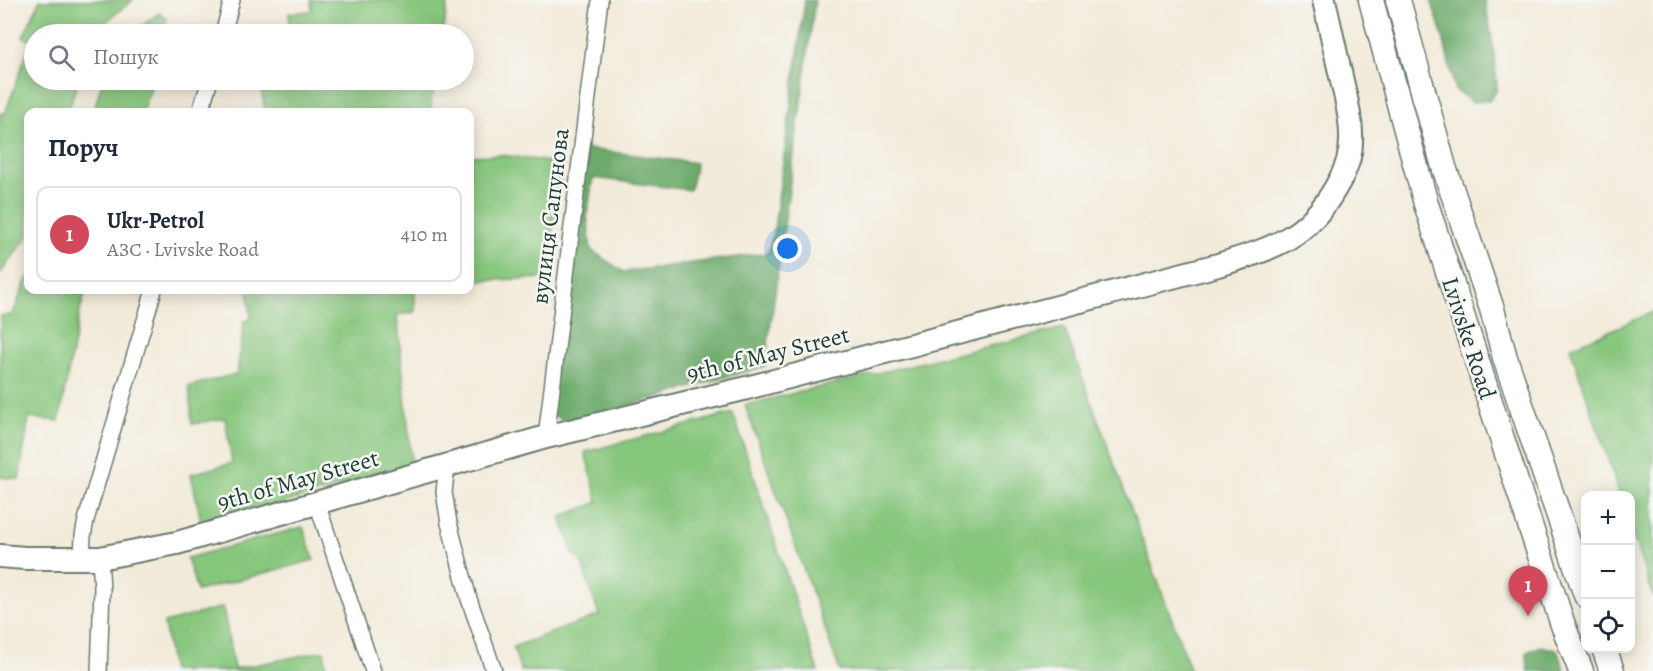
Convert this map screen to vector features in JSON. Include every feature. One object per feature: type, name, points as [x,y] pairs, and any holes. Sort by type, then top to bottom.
[{"type":"main road","name":"Lvivske Road","points":[[1371,0],[1426,204],[1563,625],[1581,671]]},
{"type":"main road","name":"Lvivske Road","points":[[1398,0],[1444,167],[1581,580]]},
{"type":"main road","points":[[1606,653],[1612,671]]},
{"type":"street","points":[[226,24],[232,0]]},
{"type":"street","name":"вулиця Сапунова","points":[[546,437],[600,0]]},
{"type":"street","name":"9th of May Street","points":[[0,556],[91,558],[130,554],[177,543],[546,437],[743,389],[1218,265],[1266,250],[1292,237],[1307,226],[1327,204],[1345,171],[1351,151],[1348,109],[1324,0]]},
{"type":"street","points":[[201,108],[207,90]]},
{"type":"street","points":[[99,671],[102,589],[83,536],[153,294]]},
{"type":"street","points":[[452,464],[446,474],[444,492],[449,523],[469,599],[494,671]]},
{"type":"street","points":[[317,503],[373,671]]},
{"type":"green space","points":[[40,0],[133,0],[105,24],[29,24]]},
{"type":"green space","points":[[311,0],[448,0],[444,24],[290,24],[289,13],[312,11]]},
{"type":"green space","points":[[805,0],[815,0],[765,366],[569,423],[549,413],[581,148],[696,163],[690,190],[593,178],[587,216],[591,250],[624,272],[768,253],[774,229]]},
{"type":"green space","points":[[1431,0],[1485,0],[1495,57],[1497,90],[1489,101],[1472,102],[1455,90],[1443,37]]},
{"type":"green space","points":[[159,13],[167,19],[165,24],[144,24]]},
{"type":"green space","points":[[24,61],[24,90],[75,90],[69,108],[24,108],[24,241],[0,274],[0,113],[5,114]]},
{"type":"green space","points":[[100,90],[150,90],[144,108],[94,108]]},
{"type":"green space","points":[[262,90],[433,90],[431,108],[264,108]]},
{"type":"green space","points":[[502,155],[563,164],[545,278],[474,281],[474,156]]},
{"type":"green space","points":[[24,286],[24,294],[85,294],[59,421],[29,418],[19,479],[0,477],[0,316],[12,315]]},
{"type":"green space","points":[[248,294],[415,294],[415,312],[397,315],[412,466],[202,526],[191,474],[232,463],[225,418],[192,424],[189,386],[237,374],[244,321],[251,319]]},
{"type":"green space","points":[[1653,312],[1653,597],[1635,541],[1635,491],[1619,491],[1570,348]]},
{"type":"green space","points":[[1064,328],[1191,671],[840,671],[745,405]]},
{"type":"green space","points":[[733,413],[818,671],[521,671],[513,647],[599,615],[580,558],[573,554],[561,517],[598,502],[585,452]]},
{"type":"green space","points":[[303,527],[314,560],[197,591],[187,558]]},
{"type":"green space","points":[[223,607],[234,669],[324,651],[327,671],[172,671],[164,623]]},
{"type":"green space","points":[[1541,646],[1557,650],[1565,671],[1528,671],[1527,652]]},
{"type":"place","name":"Ukr-Petrol","points":[[1528,616]]}]
